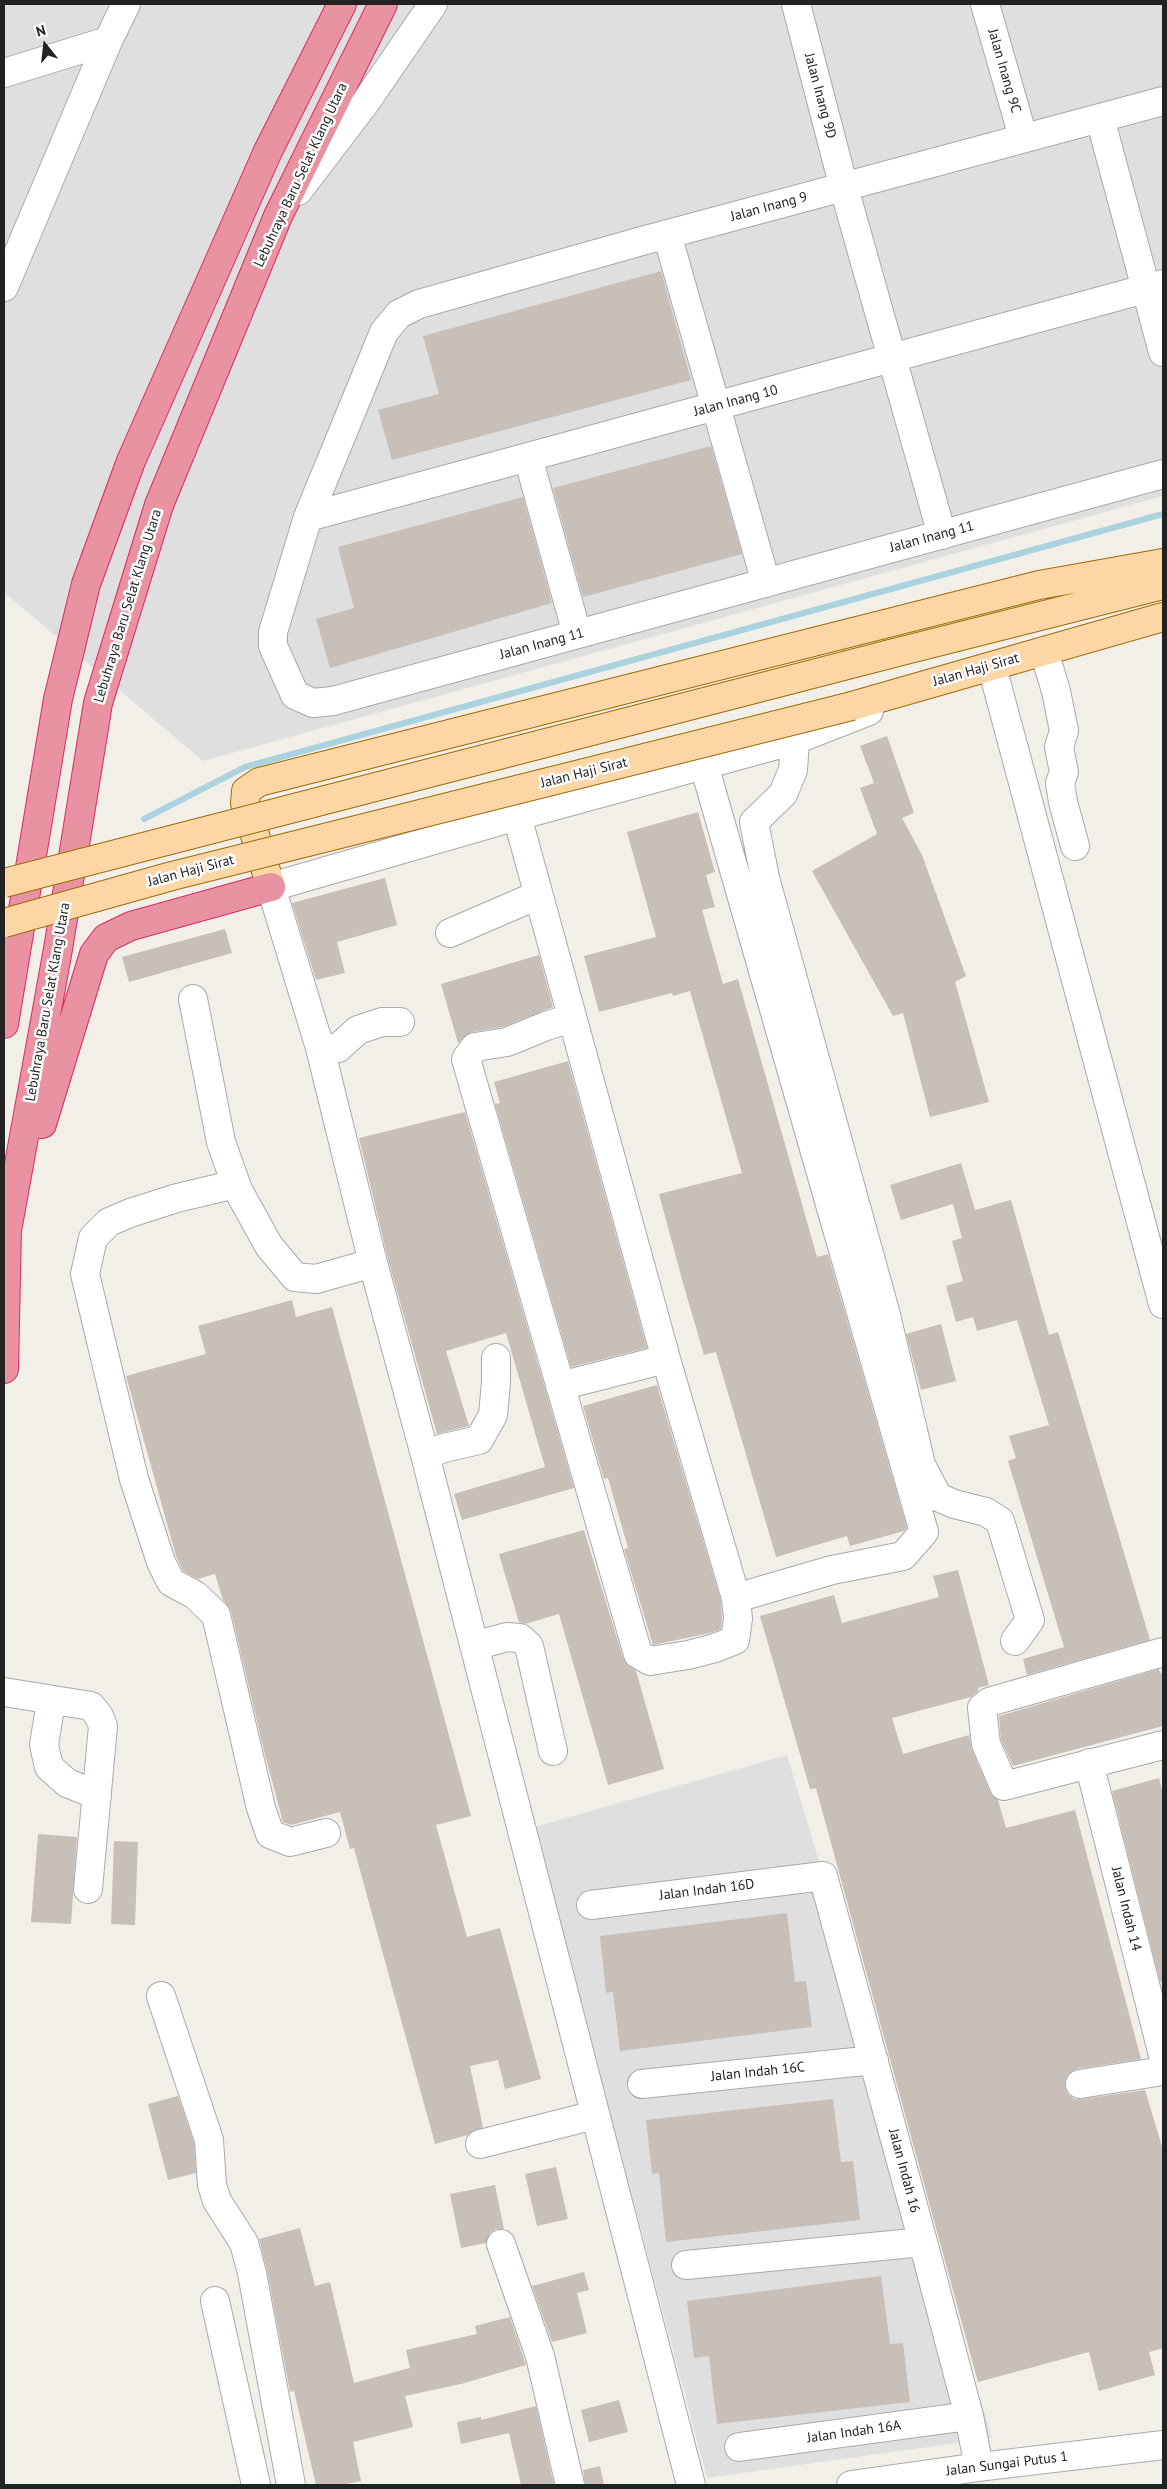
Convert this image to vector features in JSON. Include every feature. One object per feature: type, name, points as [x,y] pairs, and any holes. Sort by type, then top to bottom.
[{"type":"highway","points":[[4,1024],[58,699],[86,584],[130,461],[268,151],[342,4]]},
{"type":"highway","name":"Lebuhraya Baru Selat Klang Utara","points":[[4,1369],[6,1235],[58,949],[98,703],[159,505],[278,216],[383,4]]},
{"type":"highway","points":[[13,1194],[43,1120],[74,1013],[94,954],[106,938],[131,926],[271,887]]},
{"type":"main road","points":[[271,887],[245,803],[246,791],[259,782],[1039,585],[1163,563]]},
{"type":"main road","points":[[4,883],[1163,584]]},
{"type":"main road","name":"Jalan Haji Sirat","points":[[4,923],[172,876],[852,706],[1163,617]]},
{"type":"street","points":[[4,287],[108,41],[126,4]]},
{"type":"street","points":[[278,216],[365,103],[433,4]]},
{"type":"street","name":"Jalan Inang 9D","points":[[796,4],[844,188],[942,535]]},
{"type":"street","name":"Jalan Inang 9C","points":[[985,4],[1023,138]]},
{"type":"street","points":[[4,73],[108,41]]},
{"type":"street","name":"Jalan Inang 9","points":[[384,332],[399,314],[419,304],[667,234],[1163,101]]},
{"type":"street","points":[[1100,118],[1155,286],[1163,352]]},
{"type":"street","points":[[667,234],[766,583]]},
{"type":"street","name":"Jalan Inang 10","points":[[308,517],[1155,286]]},
{"type":"street","name":"Jalan Inang 11","points":[[384,332],[308,517],[273,632],[273,646],[295,695],[313,703],[332,701],[1163,474]]},
{"type":"street","points":[[528,457],[577,634]]},
{"type":"street","points":[[1044,651],[1056,692],[1064,731],[1059,747],[1064,772],[1060,783],[1063,802],[1076,846]]},
{"type":"street","points":[[992,667],[1163,1304]]},
{"type":"street","points":[[691,2485],[425,1455],[373,1263],[320,1048],[271,887],[516,816],[794,740],[964,674]]},
{"type":"street","points":[[794,740],[793,770],[783,794],[754,822],[765,878],[886,1315],[921,1465],[938,1497],[954,1504],[986,1512],[1000,1521],[1030,1620],[1016,1641]]},
{"type":"street","points":[[704,765],[924,1532],[903,1556],[832,1570],[736,1598]]},
{"type":"street","points":[[516,816],[572,1018],[666,1359],[736,1598],[738,1619],[735,1640],[706,1650],[650,1661],[638,1654],[466,1059],[476,1047],[507,1042],[546,1026],[572,1018]]},
{"type":"street","points":[[450,934],[538,895]]},
{"type":"street","points":[[193,998],[221,1142],[236,1184],[269,1246],[295,1277],[316,1278],[373,1263]]},
{"type":"street","points":[[320,1048],[338,1048],[358,1030],[382,1022],[400,1022]]},
{"type":"street","points":[[236,1184],[177,1198],[109,1222],[93,1238],[85,1274],[134,1479],[160,1562],[171,1582],[195,1595],[216,1615],[261,1808],[270,1834],[290,1842],[326,1833]]},
{"type":"street","points":[[425,1455],[444,1448],[479,1440],[493,1415],[496,1358]]},
{"type":"street","points":[[560,1386],[666,1359]]},
{"type":"street","points":[[474,1646],[507,1637],[520,1638],[529,1646],[553,1751]]},
{"type":"street","points":[[1163,1652],[989,1702],[982,1708],[986,1744],[1004,1786],[1163,1745]]},
{"type":"street","points":[[4,1692],[91,1706],[99,1716],[103,1726],[88,1889]]},
{"type":"street","points":[[51,1701],[44,1745],[49,1767],[67,1784],[97,1795]]},
{"type":"street","name":"Jalan Indah 14","points":[[1089,1763],[1162,2042]]},
{"type":"street","name":"Jalan Indah 16D","points":[[591,1905],[824,1876]]},
{"type":"street","name":"Jalan Indah 16","points":[[824,1876],[968,2416],[993,2472]]},
{"type":"street","points":[[162,1996],[209,2140],[212,2185],[217,2201],[244,2243],[252,2273],[291,2485]]},
{"type":"street","name":"Jalan Indah 16C","points":[[642,2084],[874,2060]]},
{"type":"street","points":[[1080,2084],[1163,2071]]},
{"type":"street","points":[[480,2144],[595,2115]]},
{"type":"street","points":[[686,2266],[923,2242]]},
{"type":"street","points":[[501,2244],[540,2356],[570,2485]]},
{"type":"street","points":[[216,2301],[256,2485]]},
{"type":"street","name":"Jalan Indah 16A","points":[[739,2448],[968,2416]]},
{"type":"street","name":"Jalan Sungai Putus 1","points":[[851,2485],[993,2472],[1163,2445]]},
{"type":"shaded area","points":[[4,4],[1163,4],[1163,496],[203,761],[5,593]]},
{"type":"shaded area","points":[[787,1755],[992,2438],[707,2478],[534,1827]]},
{"type":"building","points":[[661,271],[691,380],[392,460],[378,410],[439,394],[423,336]]},
{"type":"building","points":[[711,446],[742,554],[583,597],[553,488]]},
{"type":"building","points":[[523,497],[552,603],[330,668],[316,619],[354,608],[338,547]]},
{"type":"building","points":[[887,736],[914,813],[902,818],[922,855],[966,976],[955,982],[989,1102],[930,1117],[903,1013],[893,1016],[812,871],[877,834],[860,788],[874,783],[860,746]]},
{"type":"building","points":[[698,812],[715,872],[706,875],[715,907],[702,910],[723,984],[738,979],[817,1257],[828,1254],[907,1528],[904,1531],[850,1546],[847,1536],[776,1557],[716,1352],[704,1355],[683,1283],[659,1194],[742,1173],[690,991],[673,996],[672,993],[599,1012],[584,956],[656,937],[627,832]]},
{"type":"building","points":[[385,878],[397,925],[337,942],[345,973],[316,980],[292,903]]},
{"type":"building","points":[[225,929],[232,953],[129,982],[122,957]]},
{"type":"building","points":[[539,955],[553,1007],[503,1027],[472,1032],[458,1043],[441,984]]},
{"type":"building","points":[[568,1061],[647,1348],[571,1367],[495,1104],[500,1103],[494,1082]]},
{"type":"building","points":[[465,1112],[574,1488],[462,1520],[454,1494],[545,1467],[506,1333],[446,1351],[469,1426],[437,1434],[388,1259],[359,1138]]},
{"type":"building","points":[[961,1163],[975,1210],[1011,1200],[1049,1335],[1058,1332],[1150,1640],[1027,1675],[1023,1659],[1064,1647],[1008,1461],[1016,1458],[1009,1436],[1049,1425],[1017,1320],[977,1331],[973,1317],[956,1322],[946,1286],[963,1281],[952,1241],[962,1238],[953,1204],[901,1220],[890,1185]]},
{"type":"building","points":[[292,1300],[296,1317],[332,1307],[471,1816],[436,1825],[467,1937],[500,1928],[541,2079],[505,2089],[498,2060],[470,2066],[483,2127],[468,2135],[435,2144],[354,1848],[350,1849],[340,1812],[291,1825],[283,1822],[231,1611],[223,1600],[215,1574],[198,1579],[183,1571],[176,1556],[126,1376],[206,1354],[198,1326]]},
{"type":"building","points":[[941,1324],[956,1381],[921,1390],[906,1334]]},
{"type":"building","points":[[657,1385],[721,1601],[722,1619],[721,1629],[653,1645],[624,1549],[628,1548],[608,1478],[604,1479],[583,1406]]},
{"type":"building","points":[[584,1530],[623,1658],[636,1671],[664,1769],[608,1785],[559,1614],[525,1624],[519,1622],[499,1554]]},
{"type":"building","points":[[958,1570],[989,1685],[978,1688],[978,1691],[971,1697],[892,1718],[903,1754],[969,1735],[972,1750],[990,1792],[998,1800],[1006,1828],[1075,1810],[1141,2059],[1077,2069],[1066,2078],[1065,2087],[1068,2094],[1075,2099],[1145,2090],[1163,2150],[1163,2348],[1149,2352],[1155,2375],[1099,2391],[1089,2352],[978,2382],[816,1788],[810,1789],[760,1616],[834,1595],[842,1623],[939,1597],[933,1576]]},
{"type":"building","points":[[1159,1669],[1160,1673],[1163,1672],[1163,1726],[1013,1766],[1001,1740],[999,1716]]},
{"type":"building","points":[[1159,1778],[1163,1794],[1163,1981],[1160,1982],[1112,1791]]},
{"type":"building","points":[[38,1834],[77,1837],[71,1924],[31,1922]]},
{"type":"building","points":[[114,1841],[138,1842],[135,1925],[111,1924]]},
{"type":"building","points":[[787,1913],[795,1982],[806,1981],[812,2027],[620,2051],[613,1992],[606,1993],[600,1936]]},
{"type":"building","points":[[178,2096],[194,2143],[196,2173],[168,2180],[148,2104]]},
{"type":"building","points":[[833,2099],[841,2162],[853,2161],[860,2220],[666,2242],[659,2173],[652,2174],[646,2120]]},
{"type":"building","points":[[556,2167],[568,2219],[537,2226],[525,2174]]},
{"type":"building","points":[[495,2185],[504,2229],[496,2229],[490,2233],[486,2243],[461,2248],[450,2194]]},
{"type":"building","points":[[300,2228],[315,2286],[330,2282],[354,2383],[410,2368],[406,2350],[477,2334],[475,2326],[510,2317],[526,2365],[461,2384],[405,2396],[413,2427],[353,2442],[361,2481],[342,2485],[316,2485],[294,2391],[290,2392],[267,2270],[259,2239]]},
{"type":"building","points":[[584,2272],[589,2290],[577,2293],[587,2333],[552,2342],[532,2286]]},
{"type":"building","points":[[881,2276],[890,2344],[903,2343],[910,2402],[717,2424],[709,2356],[694,2358],[687,2301]]},
{"type":"building","points":[[619,2400],[628,2432],[589,2442],[581,2410]]},
{"type":"building","points":[[536,2406],[554,2485],[521,2485],[509,2433],[461,2444],[457,2422],[481,2417],[481,2420]]},
{"type":"building","points":[[600,2466],[604,2485],[585,2485],[583,2470]]},
{"type":"waterway","points":[[144,819],[245,767],[1163,514]]}]
